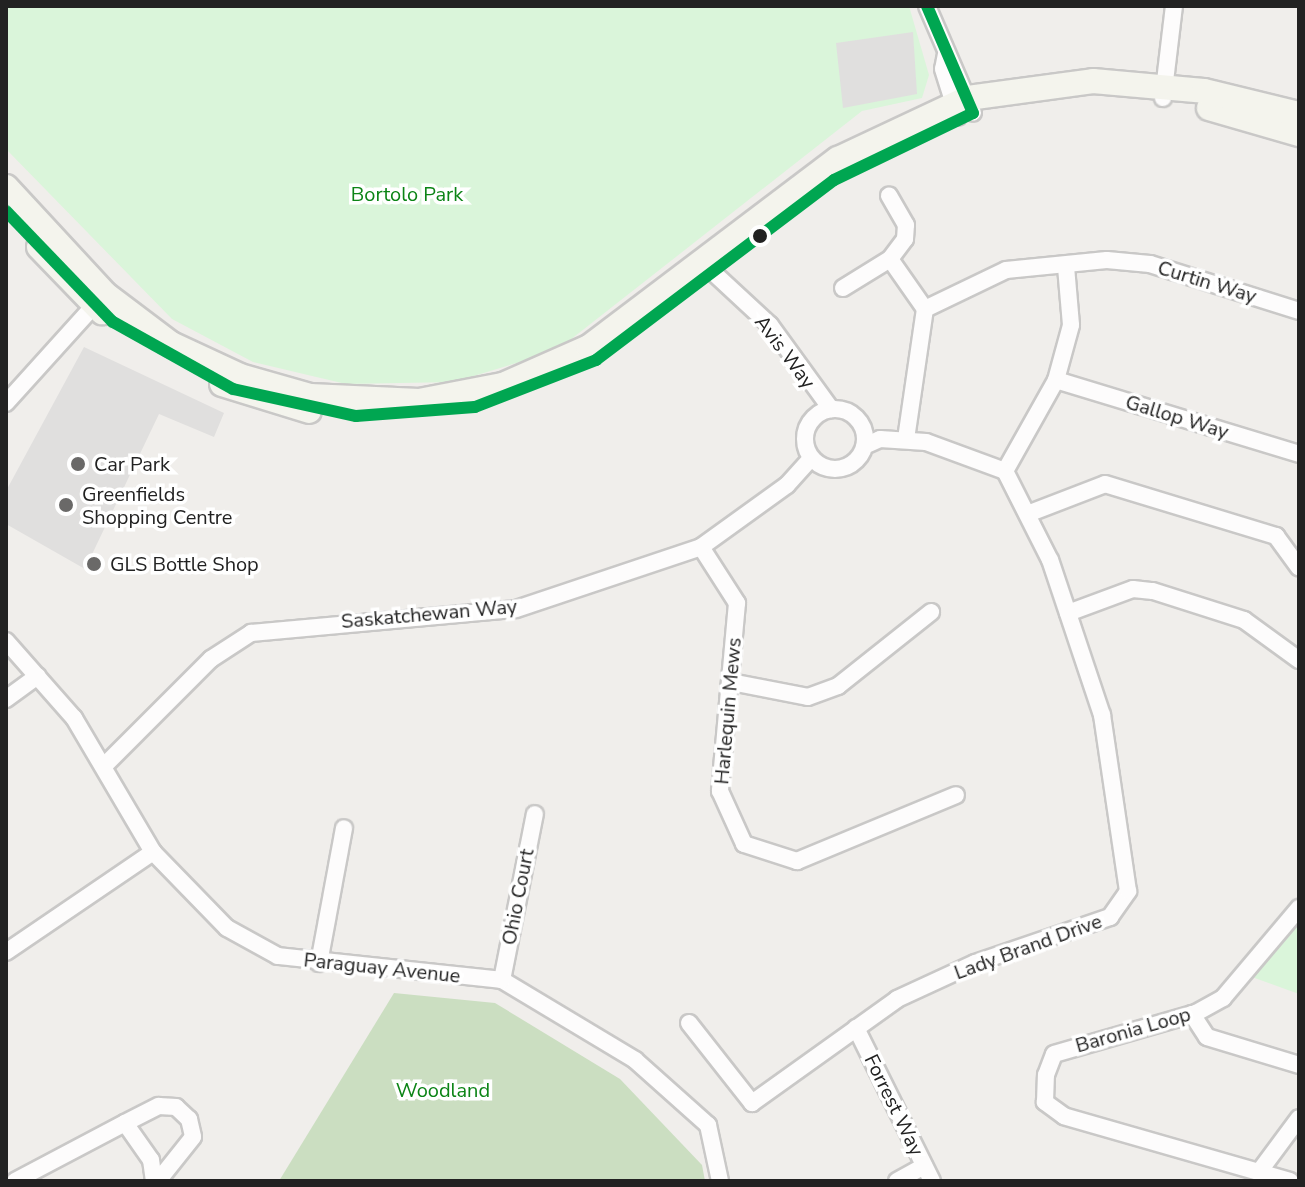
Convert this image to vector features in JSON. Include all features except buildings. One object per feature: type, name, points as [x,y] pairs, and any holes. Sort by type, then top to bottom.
[{"type":"main road","points":[[1164,92],[1299,134]]},
{"type":"main road","points":[[6,211],[100,300],[171,344],[240,376],[310,396],[419,401],[503,385],[559,363],[708,268],[838,159],[963,108],[1164,92],[1299,114]]},
{"type":"main road","points":[[6,187],[100,300]]},
{"type":"street","points":[[927,6],[963,108]]},
{"type":"street","points":[[1164,92],[1174,6]]},
{"type":"street","points":[[843,288],[890,259],[906,225],[889,195]]},
{"type":"street","points":[[890,259],[925,309],[906,439]]},
{"type":"street","name":"Curtin Way","points":[[925,309],[1006,270],[1150,264],[1299,311]]},
{"type":"street","points":[[864,446],[857,418],[831,409],[809,423],[811,458],[827,468],[846,467],[864,446],[906,439],[962,449],[1005,471],[1056,380],[1071,325],[1066,267]]},
{"type":"street","name":"Avis Way","points":[[708,268],[770,325],[831,409]]},
{"type":"street","points":[[6,403],[100,300]]},
{"type":"street","name":"Gallop Way","points":[[1056,380],[1299,454]]},
{"type":"street","name":"Saskatchewan Way","points":[[105,765],[211,659],[251,633],[516,609],[701,547],[787,485],[811,458]]},
{"type":"street","name":"Lady Brand Drive","points":[[689,1023],[752,1103],[897,999],[975,963],[1121,909],[1126,847],[1114,769],[1068,613],[1030,513],[1005,471]]},
{"type":"street","points":[[1030,513],[1105,484],[1276,536],[1299,568]]},
{"type":"street","name":"Harlequin Mews","points":[[701,547],[737,603],[720,791],[744,844],[797,861],[956,795]]},
{"type":"street","points":[[1068,613],[1133,589],[1153,591],[1244,620],[1299,660]]},
{"type":"street","points":[[731,682],[808,697],[838,686],[931,612]]},
{"type":"street","name":"Paraguay Avenue","points":[[6,641],[38,676],[105,765],[153,852],[227,928],[278,956],[319,963],[502,980],[635,1060],[708,1125],[720,1181]]},
{"type":"street","points":[[6,699],[38,676]]},
{"type":"street","name":"Ohio Court","points":[[502,980],[535,814]]},
{"type":"street","points":[[319,963],[344,828]]},
{"type":"street","points":[[6,952],[153,852]]},
{"type":"street","name":"Baronia Loop","points":[[1290,1181],[1064,1116],[1045,1102],[1054,1054],[1192,1014],[1223,998],[1299,908]]},
{"type":"street","points":[[1192,1014],[1207,1037],[1299,1065]]},
{"type":"street","name":"Forrest Way","points":[[856,1028],[928,1173]]},
{"type":"street","points":[[15,1181],[159,1106],[176,1107],[189,1119],[193,1137],[156,1181]]},
{"type":"street","points":[[1259,1172],[1299,1118]]},
{"type":"street","points":[[125,1123],[151,1160],[156,1181]]},
{"type":"street","points":[[897,1181],[928,1173]]},
{"type":"green space","name":"Bortolo Park","points":[[6,6],[909,6],[929,75],[922,98],[862,111],[556,351],[454,382],[346,384],[253,362],[172,319],[6,149]]},
{"type":"green space","points":[[1299,913],[1299,994],[1252,977]]},
{"type":"green space","name":"Woodland","points":[[394,993],[495,1003],[620,1079],[702,1165],[705,1181],[279,1181]]},
{"type":"shaded area","points":[[913,32],[917,94],[843,108],[836,43]]},
{"type":"shaded area","name":"Car Park","points":[[84,347],[224,413],[214,437],[159,414],[85,569],[6,524],[6,491]]},
{"type":"transit line","points":[[6,211],[113,322],[233,389],[356,416],[475,407],[596,360],[834,180],[973,113],[927,6]]},
{"type":"place","name":"Car Park","points":[[78,464]]},
{"type":"place","name":"Greenfields Shopping Centre","points":[[66,505]]},
{"type":"place","name":"GLS Bottle Shop","points":[[94,564]]}]
